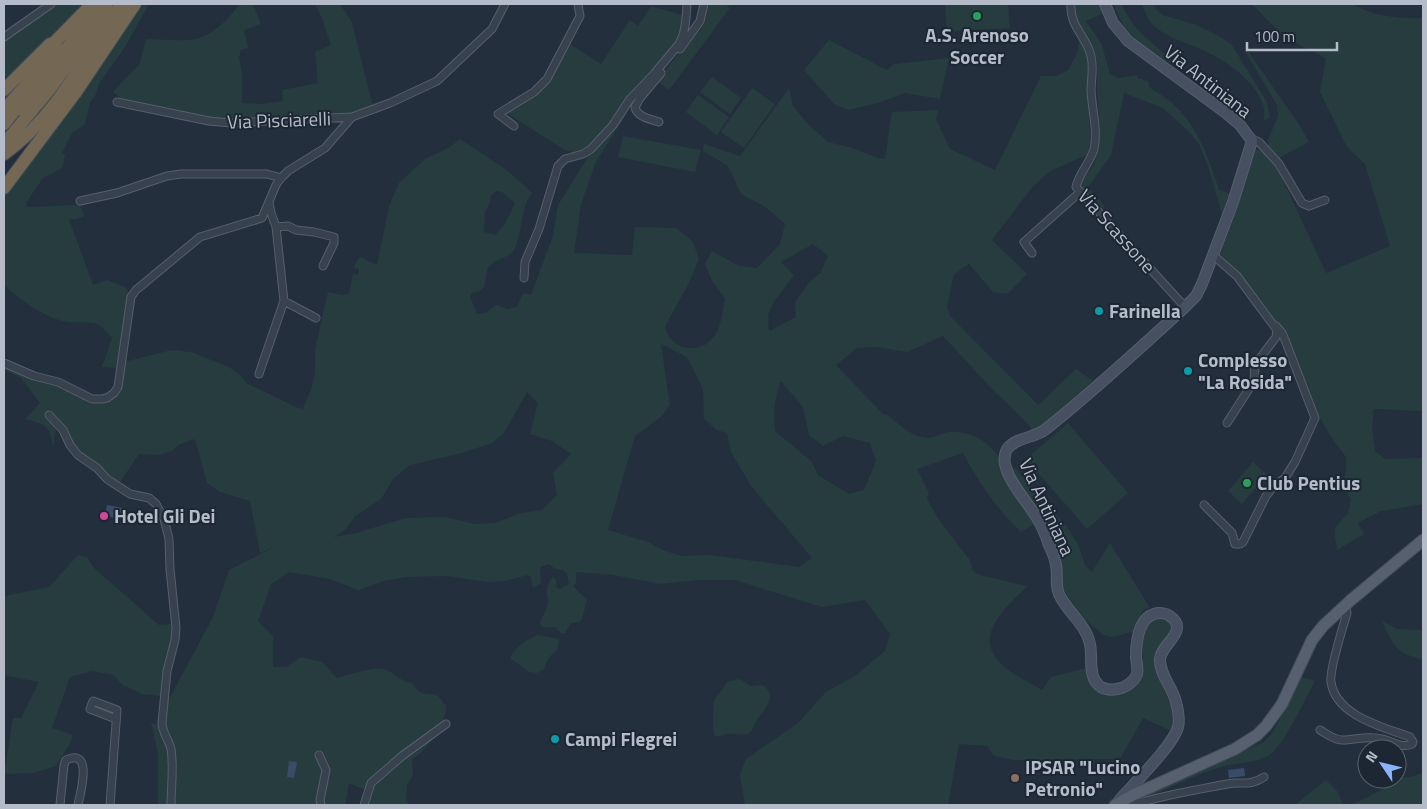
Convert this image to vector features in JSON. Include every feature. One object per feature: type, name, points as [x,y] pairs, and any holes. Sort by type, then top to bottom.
[{"type":"highway","points":[[4,90],[40,53],[95,4]]},
{"type":"highway","points":[[4,103],[95,4]]},
{"type":"highway","points":[[4,110],[95,4]]},
{"type":"highway","points":[[4,117],[61,49],[106,4]]},
{"type":"highway","points":[[4,124],[106,4]]},
{"type":"highway","points":[[4,132],[106,4]]},
{"type":"highway","points":[[4,137],[49,83],[106,4]]},
{"type":"highway","points":[[4,150],[50,89],[106,4]]},
{"type":"highway","points":[[4,150],[22,141],[57,101],[119,4]]},
{"type":"highway","points":[[4,188],[76,92],[135,4]]},
{"type":"highway","points":[[4,97],[60,36]]},
{"type":"main road","points":[[1115,805],[1133,794],[1235,749],[1257,736],[1282,704],[1312,640],[1323,626],[1345,605],[1423,540]]},
{"type":"street","points":[[4,37],[51,4]]},
{"type":"street","name":"Via Pisciarelli","points":[[117,102],[209,121],[231,123],[352,117],[396,101],[437,81],[492,29],[505,4]]},
{"type":"street","points":[[514,126],[498,114],[534,92],[547,78],[580,16],[578,4]]},
{"type":"street","points":[[524,278],[525,262],[539,229],[558,166],[565,159],[583,154],[591,149],[613,125],[630,99],[679,44],[682,39],[686,19],[686,4]]},
{"type":"street","points":[[658,122],[637,113],[635,107],[694,32],[702,16],[704,4]]},
{"type":"street","name":"Via Scassone","points":[[1071,4],[1073,23],[1091,55],[1091,93],[1095,133],[1092,154],[1076,184],[1077,190],[1185,307]]},
{"type":"street","name":"Via Antiniana","points":[[1105,4],[1113,23],[1128,41],[1226,113],[1240,125],[1250,138],[1251,143],[1233,202],[1196,296],[1115,371],[1043,432],[1018,440],[1008,448],[1005,457],[1005,464],[1010,476],[1038,519],[1050,546],[1057,566],[1059,593],[1087,634],[1090,644],[1092,672],[1099,686],[1108,690],[1118,689],[1129,684],[1134,679],[1137,672],[1136,648],[1140,630],[1142,624],[1149,616],[1157,613],[1166,614],[1176,623],[1176,634],[1163,649],[1160,660],[1161,668],[1174,695],[1179,724],[1177,731],[1163,751],[1115,805]]},
{"type":"street","name":"Via Pisciarelli","points":[[4,363],[34,376],[66,385],[92,399],[107,398],[118,387],[131,297],[134,292],[196,239],[262,218],[281,178],[288,171],[325,148],[352,117]]},
{"type":"street","points":[[1250,138],[1259,142],[1279,164],[1302,203],[1308,206],[1325,200]]},
{"type":"street","points":[[80,201],[117,194],[167,176],[181,174],[267,174],[281,178]]},
{"type":"street","points":[[1032,253],[1024,242],[1079,193]]},
{"type":"street","points":[[259,374],[284,301],[276,227],[269,202]]},
{"type":"street","points":[[276,227],[288,226],[296,230],[334,237],[334,243],[323,266]]},
{"type":"street","points":[[1204,505],[1232,534],[1236,544],[1243,542],[1266,496],[1285,478],[1295,462],[1315,418],[1282,333],[1237,276],[1213,255]]},
{"type":"street","points":[[284,301],[316,318]]},
{"type":"street","points":[[1227,423],[1254,380],[1255,365],[1276,337],[1276,326]]},
{"type":"street","points":[[49,414],[63,430],[70,445],[78,455],[97,468],[107,479],[130,494],[149,498],[156,504],[164,520],[169,539],[173,610],[176,628],[167,671],[162,723],[172,758],[171,805]]},
{"type":"street","points":[[1320,730],[1342,740],[1366,737],[1380,738],[1404,746],[1408,746],[1413,742],[1410,737],[1369,722],[1344,706],[1338,699],[1331,681],[1347,613],[1345,605]]},
{"type":"street","points":[[110,805],[116,719]]},
{"type":"street","points":[[364,805],[371,783],[402,756],[446,724]]},
{"type":"street","points":[[319,755],[326,770],[320,800],[321,805]]},
{"type":"street","points":[[60,805],[64,765],[66,760],[70,758],[83,763],[84,769],[78,805]]},
{"type":"street","points":[[1132,805],[1185,792],[1231,784],[1255,783],[1264,777]]},
{"type":"green space","points":[[56,4],[89,4],[9,78],[4,75],[4,41]]},
{"type":"green space","points":[[143,4],[149,4],[125,47],[100,82],[95,96],[90,102],[85,124],[72,133],[62,153],[65,155],[62,168],[43,178],[26,203],[27,207],[80,205],[84,216],[77,219],[69,219],[93,285],[107,280],[125,287],[129,293],[118,368],[102,367],[112,338],[102,327],[94,323],[59,320],[44,314],[30,306],[4,285],[4,197],[106,60]]},
{"type":"green space","points":[[239,4],[253,4],[261,24],[244,30],[248,48],[241,50],[239,57],[242,73],[242,103],[261,104],[283,101],[282,90],[318,83],[315,52],[331,45],[315,4],[340,4],[352,22],[373,107],[357,113],[266,121],[230,121],[199,117],[135,103],[123,99],[113,92],[140,63],[146,39],[197,39],[218,27]]},
{"type":"green space","points":[[706,4],[725,4],[730,8],[669,90],[657,81],[697,30]]},
{"type":"green space","name":"A.S. Arenoso Soccer","points":[[945,4],[1008,4],[1010,28],[947,31]]},
{"type":"green space","points":[[1075,4],[1100,4],[1102,14],[1086,21],[1102,45],[1110,74],[1118,78],[1137,75],[1138,79],[1142,78],[1142,80],[1148,81],[1150,88],[1176,107],[1186,118],[1202,145],[1219,190],[1231,194],[1223,217],[1207,163],[1199,144],[1163,108],[1124,93],[1111,155],[1088,187],[1105,207],[1102,209],[1080,188],[1095,161],[1099,143],[1099,124],[1097,60],[1095,52],[1076,19]]},
{"type":"green space","points":[[1113,4],[1122,4],[1127,15],[1139,31],[1169,58],[1176,67],[1137,41],[1125,28]]},
{"type":"green space","points":[[1142,4],[1155,4],[1156,9],[1162,15],[1197,25],[1232,45],[1267,102],[1270,118],[1264,121],[1262,102],[1258,93],[1245,78],[1212,54],[1158,29],[1149,20]]},
{"type":"green space","points":[[1252,4],[1352,4],[1386,16],[1423,18],[1423,411],[1374,409],[1372,426],[1375,451],[1385,459],[1423,458],[1423,504],[1381,511],[1358,523],[1364,534],[1337,550],[1334,529],[1348,513],[1351,499],[1343,487],[1346,457],[1318,415],[1286,333],[1220,255],[1254,151],[1259,149],[1276,165],[1326,273],[1390,246],[1365,164],[1347,147],[1320,92],[1326,58],[1284,37]]},
{"type":"green space","points":[[651,6],[685,16],[677,43],[650,75],[627,97],[608,126],[584,150],[574,152],[565,150],[505,112],[538,92],[568,43],[601,64],[630,20],[638,26]]},
{"type":"green space","points":[[1079,36],[1085,45],[1088,61],[1090,143],[1087,155],[1052,170],[1033,186],[992,240],[1027,274],[1007,294],[993,292],[969,264],[954,274],[947,307],[950,316],[1038,405],[1076,369],[1093,381],[1042,426],[1033,431],[943,336],[907,352],[876,347],[857,348],[836,365],[884,415],[886,414],[917,436],[930,438],[949,432],[966,433],[988,445],[999,457],[1036,523],[1021,532],[989,495],[963,453],[917,469],[929,493],[927,498],[937,517],[969,559],[973,571],[980,575],[1027,586],[1008,605],[991,631],[990,643],[993,653],[1000,662],[1009,670],[1042,690],[1051,677],[1087,668],[1100,690],[1140,677],[1143,666],[1143,632],[1158,617],[1167,619],[1172,627],[1170,637],[1160,647],[1175,714],[1171,731],[1143,718],[1120,759],[1014,760],[994,756],[987,746],[959,744],[948,805],[745,805],[740,774],[746,759],[798,723],[826,692],[855,676],[885,651],[890,634],[865,600],[822,607],[735,580],[698,580],[661,584],[613,575],[576,572],[576,583],[573,586],[587,600],[582,619],[579,622],[571,623],[565,633],[561,633],[555,627],[543,628],[540,625],[549,600],[547,588],[551,579],[553,577],[556,580],[557,588],[560,589],[569,584],[567,574],[563,570],[555,569],[549,564],[541,567],[541,583],[534,588],[531,577],[528,575],[505,581],[487,582],[447,576],[407,577],[384,581],[358,590],[330,579],[289,572],[271,584],[258,621],[273,636],[273,667],[286,667],[301,657],[322,662],[337,678],[380,668],[412,683],[418,691],[438,696],[446,706],[443,720],[435,736],[412,759],[413,775],[407,785],[406,799],[409,805],[366,805],[369,792],[349,783],[345,805],[173,805],[175,779],[164,728],[167,703],[213,617],[229,570],[276,546],[260,553],[250,501],[220,492],[207,483],[195,439],[178,445],[172,451],[159,455],[139,454],[118,485],[99,466],[81,455],[57,423],[53,448],[49,430],[38,423],[25,419],[40,403],[21,378],[4,370],[4,365],[59,384],[98,402],[106,402],[115,396],[124,362],[172,350],[191,352],[229,367],[239,374],[246,383],[303,409],[312,387],[315,372],[315,350],[328,292],[343,295],[349,293],[353,274],[358,275],[359,269],[354,268],[360,257],[377,265],[389,206],[399,183],[425,159],[450,147],[460,139],[508,171],[532,193],[528,198],[513,252],[491,265],[487,270],[484,287],[470,296],[477,314],[485,313],[496,305],[508,309],[517,307],[522,295],[525,293],[531,295],[553,236],[558,205],[588,157],[624,110],[627,113],[596,162],[581,204],[574,253],[632,255],[635,227],[676,228],[693,242],[699,259],[687,287],[665,326],[670,337],[678,345],[689,348],[702,346],[716,334],[722,317],[725,299],[712,281],[705,264],[712,251],[739,266],[757,268],[780,244],[785,224],[764,206],[741,194],[728,166],[703,151],[704,144],[740,156],[789,88],[793,106],[807,123],[828,142],[885,159],[892,112],[938,110],[936,119],[950,149],[995,170],[1041,76],[1057,76],[1068,70],[1078,52]],"holes":[[[496,191],[502,192],[515,203],[505,224],[495,235],[484,232],[485,212],[490,203],[491,196]],[[813,244],[828,256],[820,273],[808,284],[795,302],[796,317],[769,331],[768,315],[773,303],[794,275],[781,262]],[[661,344],[687,357],[703,389],[704,419],[717,430],[727,433],[731,452],[751,486],[812,558],[799,567],[710,555],[682,556],[665,551],[648,542],[608,530],[635,436],[662,416],[670,405]],[[781,381],[803,407],[809,435],[823,446],[843,436],[870,443],[876,461],[864,490],[849,494],[818,475],[811,461],[775,431],[774,418],[777,394]],[[527,392],[538,403],[530,434],[552,441],[571,454],[553,473],[557,495],[542,510],[521,513],[495,523],[475,524],[445,517],[406,518],[356,533],[334,537],[346,529],[355,516],[381,499],[394,478],[410,465],[462,453],[492,443],[504,433]]]},
{"type":"green space","points":[[829,40],[887,70],[894,64],[949,58],[940,99],[905,93],[878,103],[848,110],[834,104],[804,70]]},
{"type":"green space","points":[[1248,51],[1309,142],[1277,159],[1268,147],[1268,140],[1278,116],[1277,105],[1246,53]]},
{"type":"green space","points":[[712,77],[741,98],[730,114],[700,92]]},
{"type":"green space","points":[[752,88],[775,104],[744,148],[721,132]]},
{"type":"green space","points":[[698,95],[729,117],[717,135],[686,112]]},
{"type":"green space","points":[[623,136],[701,150],[695,172],[618,157]]},
{"type":"green space","points":[[1068,423],[1128,493],[1087,529],[1026,459]]},
{"type":"green space","name":"Club Pentius","points":[[1253,462],[1267,475],[1242,504],[1228,491]]},
{"type":"green space","points":[[1010,464],[1067,527],[1078,544],[1085,565],[1092,572],[1110,543],[1150,608],[1143,610],[1133,632],[1111,637],[1104,635],[1084,619],[1073,605],[1062,586],[1060,563],[1031,502],[1013,473]]},
{"type":"green space","points":[[78,555],[87,557],[94,568],[159,625],[171,624],[173,637],[161,696],[142,694],[123,685],[113,675],[92,671],[70,677],[52,728],[73,735],[71,742],[56,766],[34,773],[4,774],[13,718],[21,718],[39,682],[4,675],[4,596],[49,587]]},
{"type":"green space","points":[[1382,621],[1397,629],[1423,630],[1423,660],[1406,654],[1396,647]]},
{"type":"green space","points":[[538,635],[559,639],[559,644],[557,650],[547,661],[544,669],[537,673],[529,672],[510,658],[522,644]]},
{"type":"green space","points":[[1301,677],[1315,681],[1290,729],[1278,747],[1267,757],[1211,770],[1147,798],[1139,799],[1185,774],[1264,742],[1273,732]]},
{"type":"green space","points":[[739,679],[752,686],[764,686],[770,695],[770,700],[749,733],[715,736],[713,717],[715,699],[727,682]]},
{"type":"green space","points":[[151,723],[159,725],[168,750],[169,805],[158,805],[158,753]]},
{"type":"green space","points":[[1423,773],[1423,805],[1351,805],[1384,789],[1407,789],[1407,777]]},
{"type":"green space","points":[[1326,780],[1338,792],[1343,805],[1295,805]]},
{"type":"water","points":[[107,505],[123,508],[121,519],[105,516]]},
{"type":"water","points":[[289,761],[297,762],[294,778],[287,777]]},
{"type":"water","points":[[1244,768],[1245,776],[1229,778],[1228,770]]},
{"type":"place","name":"A.S. Arenoso Soccer","points":[[977,16]]},
{"type":"place","name":"Farinella","points":[[1099,311]]},
{"type":"place","name":"Complesso \"La Rosida\"","points":[[1188,371]]},
{"type":"place","name":"Club Pentius","points":[[1247,483]]},
{"type":"place","name":"Hotel Gli Dei","points":[[104,516]]},
{"type":"place","name":"Campi Flegrei","points":[[555,739]]},
{"type":"place","name":"IPSAR \"Lucino Petronio\"","points":[[1015,778]]}]
